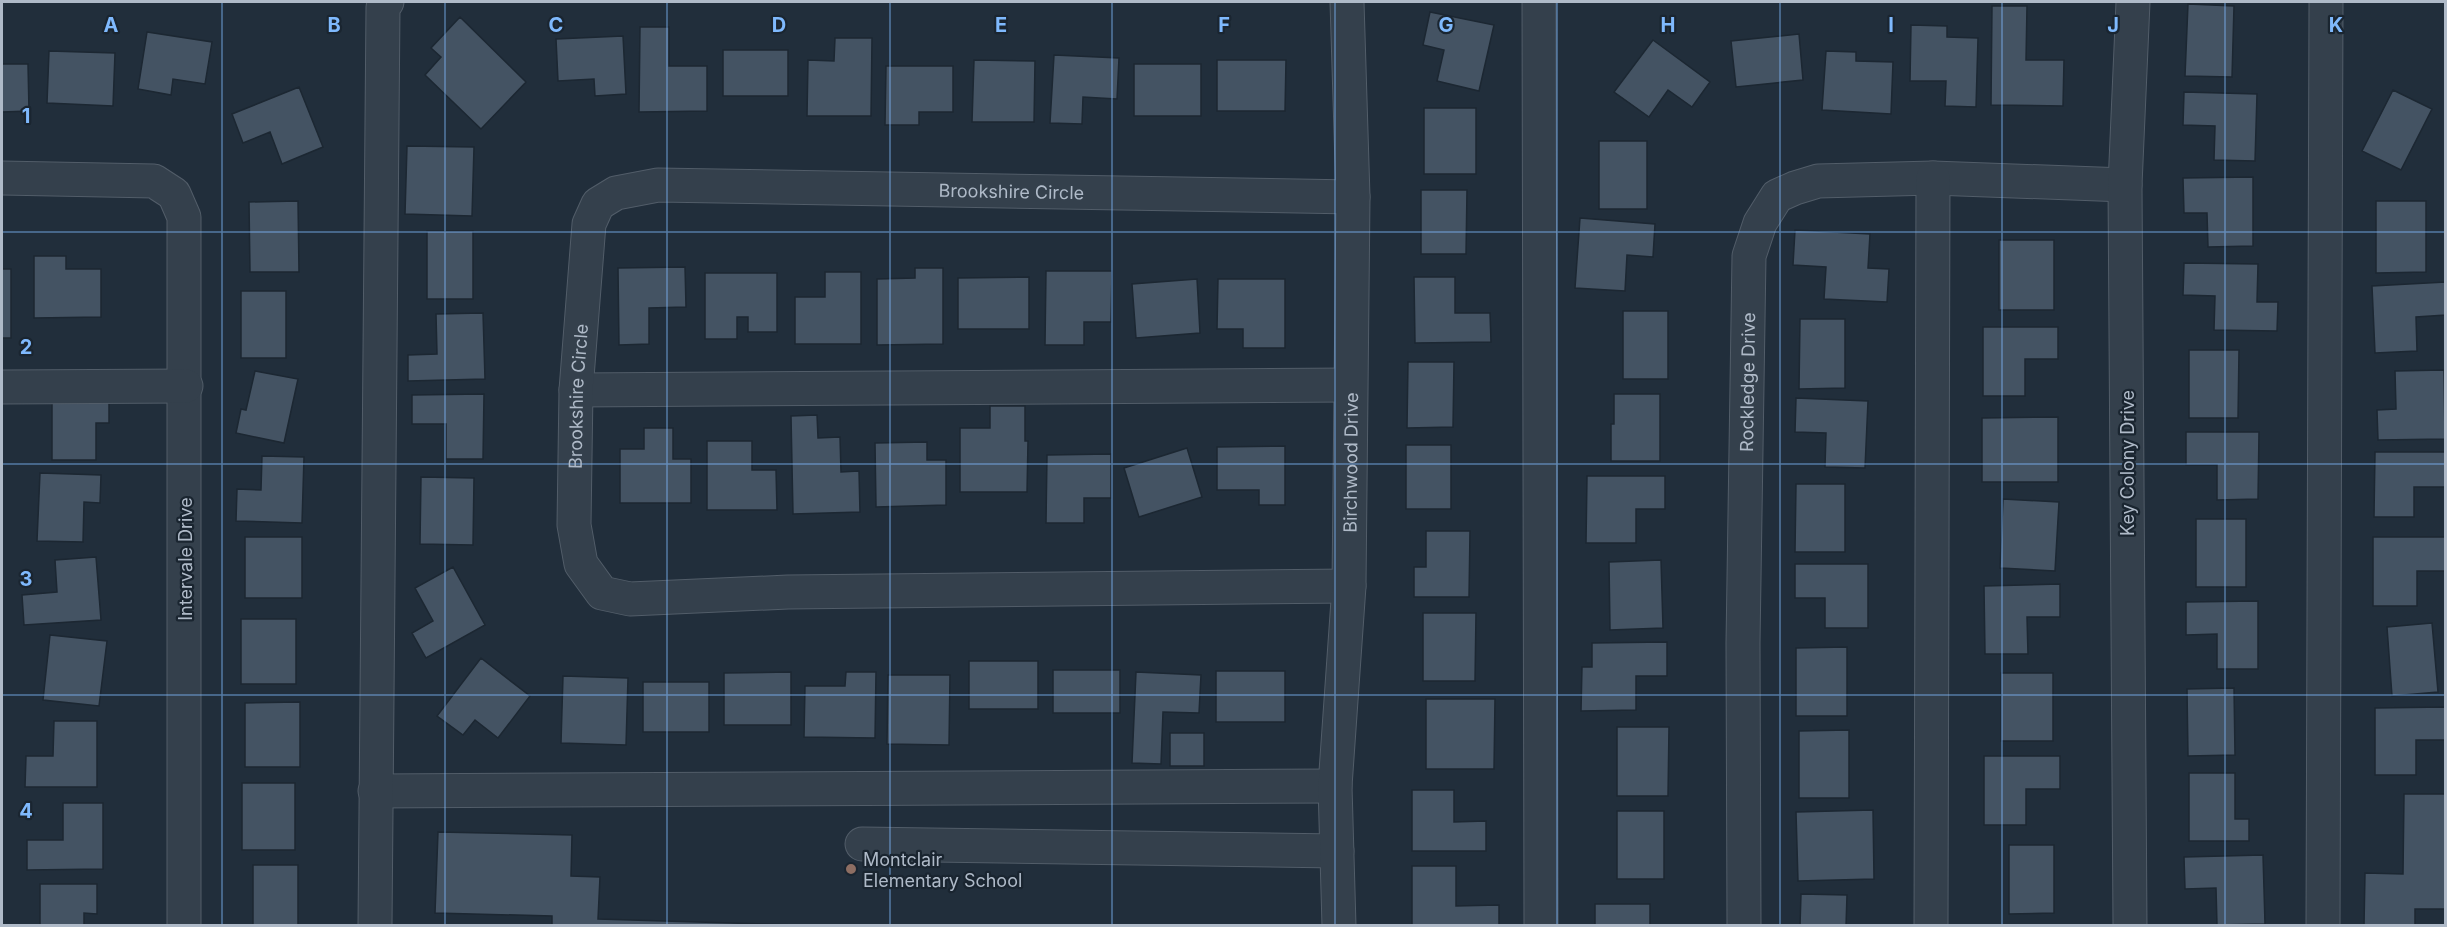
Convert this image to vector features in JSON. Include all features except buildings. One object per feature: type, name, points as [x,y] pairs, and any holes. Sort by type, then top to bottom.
[{"type":"street","points":[[375,926],[383,7],[387,2]]},
{"type":"street","name":"Birchwood Drive","points":[[1339,926],[1335,786],[1349,586],[1349,386],[1353,197],[1347,2]]},
{"type":"street","points":[[1539,2],[1541,926]]},
{"type":"street","name":"Key Colony Drive","points":[[2130,926],[2125,185],[2133,2]]},
{"type":"street","points":[[2323,926],[2326,2]]},
{"type":"street","name":"Intervale Drive","points":[[2,178],[154,181],[174,194],[184,217],[186,387],[184,926]]},
{"type":"street","points":[[1930,926],[1933,178]]},
{"type":"street","name":"Rockledge Drive","points":[[1744,926],[1743,642],[1749,256],[1760,223],[1777,196],[1818,181],[1933,178],[2125,185]]},
{"type":"street","name":"Brookshire Circle","points":[[1349,586],[788,592],[630,599],[602,593],[581,564],[574,525],[576,390],[588,224],[598,204],[616,193],[658,185],[1353,197]]},
{"type":"street","points":[[576,390],[1349,386]]},
{"type":"street","points":[[2,387],[186,387]]},
{"type":"street","points":[[375,791],[1335,786]]},
{"type":"street","points":[[862,844],[1336,851]]},
{"type":"place","name":"Montclair Elementary School","points":[[851,869]]}]
